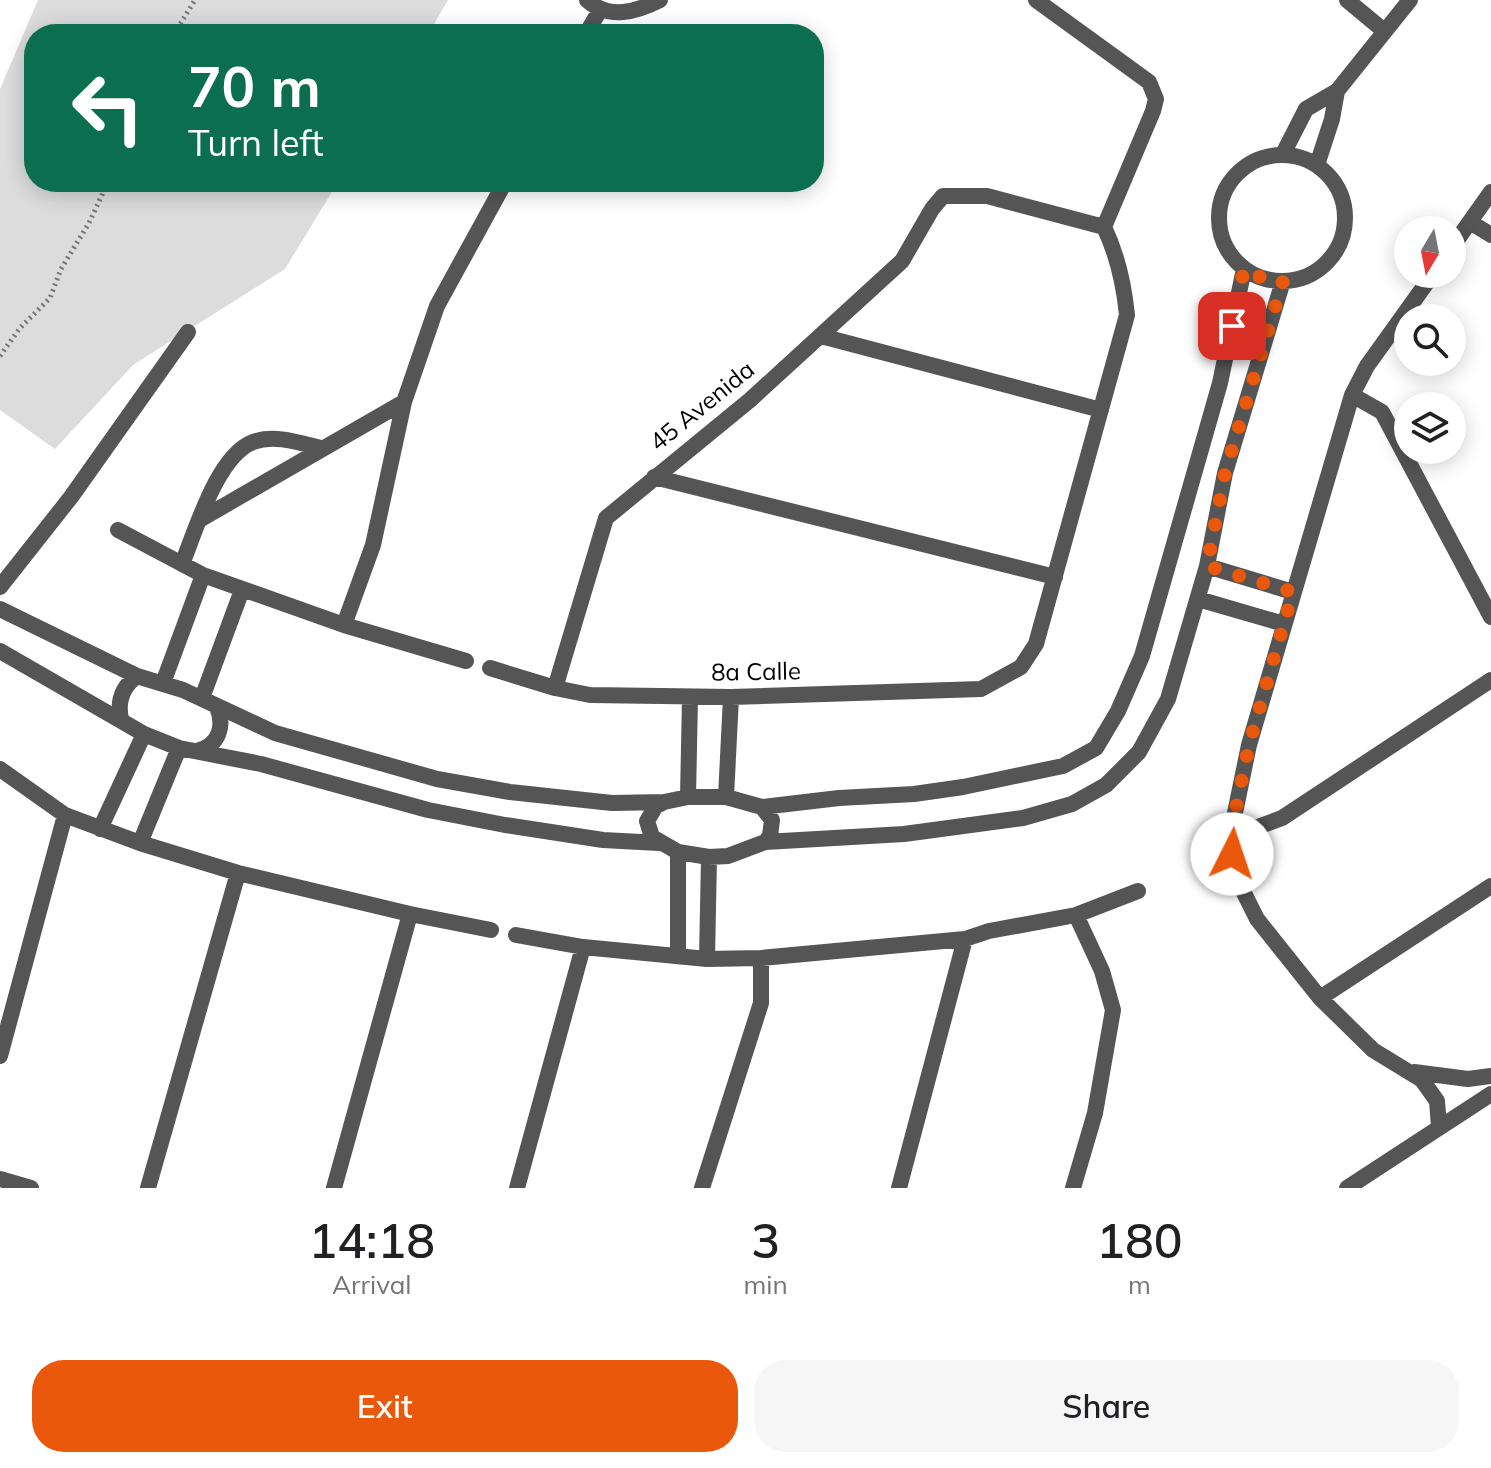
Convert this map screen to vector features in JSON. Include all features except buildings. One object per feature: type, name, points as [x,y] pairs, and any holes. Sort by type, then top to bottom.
[{"type":"street","points":[[593,5],[622,13],[660,0]]},
{"type":"street","points":[[654,477],[1055,577],[1127,315],[1112,244],[1104,227],[1153,111],[1154,93],[1149,82],[1036,0]]},
{"type":"street","points":[[1347,0],[1383,30]]},
{"type":"street","points":[[1283,154],[1306,109],[1337,91],[1410,0]]},
{"type":"street","points":[[1317,165],[1332,119],[1337,91]]},
{"type":"street","points":[[1283,154],[1301,157],[1317,165],[1334,181],[1343,201],[1345,225],[1339,246],[1325,265],[1305,277],[1283,281],[1262,278],[1244,269],[1226,249],[1218,224],[1221,197],[1235,174],[1257,159],[1283,154]]},
{"type":"street","points":[[344,625],[373,545],[404,402],[437,306],[500,192]]},
{"type":"street","points":[[1466,228],[1491,192]]},
{"type":"street","name":"45 Avenida","points":[[555,688],[606,518],[750,400],[902,261],[943,196],[987,196],[1104,227]]},
{"type":"street","points":[[1470,222],[1491,235]]},
{"type":"street","points":[[0,609],[137,676],[163,683],[275,733],[437,779],[510,792],[612,803],[726,797],[762,807],[839,798],[914,794],[1063,766],[1096,748],[1118,711],[1142,656],[1220,383],[1244,269]]},
{"type":"street","points":[[0,651],[144,734],[179,748],[261,764],[428,810],[603,840],[659,843],[678,852],[709,857],[747,851],[765,842],[904,834],[1023,818],[1072,804],[1106,785],[1139,752],[1168,699],[1207,566],[1225,473],[1283,281]]},
{"type":"street","points":[[1423,288],[1367,366],[1352,395],[1249,745],[1230,837],[1241,887],[1257,919],[1320,998],[1373,1050],[1412,1071],[1431,1090],[1437,1101],[1439,1127]]},
{"type":"street","points":[[0,587],[71,497],[188,332]]},
{"type":"street","points":[[821,336],[1101,410]]},
{"type":"street","points":[[1352,395],[1382,412],[1491,617]]},
{"type":"street","points":[[201,519],[404,402]]},
{"type":"street","points":[[182,564],[220,474],[239,450],[256,441],[274,440],[321,448]]},
{"type":"street","points":[[118,530],[203,575],[242,590],[344,625],[466,661]]},
{"type":"street","points":[[1207,566],[1293,592]]},
{"type":"street","points":[[163,683],[203,575]]},
{"type":"street","name":"8a Calle","points":[[490,668],[590,695],[690,698],[981,689],[1021,667],[1036,644],[1055,577]]},
{"type":"street","points":[[197,751],[210,745],[219,734],[221,720],[210,703],[242,590]]},
{"type":"street","points":[[1198,599],[1284,624]]},
{"type":"street","points":[[121,719],[119,709],[123,690],[137,676]]},
{"type":"street","points":[[1230,837],[1282,818],[1491,680]]},
{"type":"street","points":[[726,797],[731,697]]},
{"type":"street","points":[[688,797],[690,698]]},
{"type":"street","points":[[100,829],[144,734]]},
{"type":"street","points":[[140,843],[179,748]]},
{"type":"street","points":[[0,769],[65,815],[140,843],[238,873],[491,930]]},
{"type":"street","points":[[659,843],[648,829],[647,821],[656,806],[664,802]]},
{"type":"street","points":[[762,807],[772,820],[770,836],[765,842]]},
{"type":"street","points":[[0,1056],[65,815]]},
{"type":"street","points":[[678,852],[678,956]]},
{"type":"street","points":[[707,959],[709,857]]},
{"type":"street","points":[[148,1188],[238,873]]},
{"type":"street","points":[[1320,998],[1491,886]]},
{"type":"street","points":[[516,935],[583,947],[707,959],[761,958],[965,939],[989,931],[1076,915],[1138,891]]},
{"type":"street","points":[[334,1188],[410,914]]},
{"type":"street","points":[[1073,1188],[1095,1113],[1113,1010],[1102,971],[1076,915]]},
{"type":"street","points":[[899,1188],[965,939]]},
{"type":"street","points":[[517,1188],[583,947]]},
{"type":"street","points":[[702,1188],[761,1003],[761,958]]},
{"type":"street","points":[[1412,1071],[1468,1079],[1491,1076]]},
{"type":"street","points":[[1347,1188],[1491,1094]]},
{"type":"street","points":[[0,1179],[31,1188]]},
{"type":"path","points":[[180,24],[195,0]]},
{"type":"path","points":[[0,356],[20,328],[50,298],[61,269],[103,192]]},
{"type":"shaded area","points":[[38,0],[448,0],[434,24],[28,24]]},
{"type":"shaded area","points":[[24,33],[24,192],[332,192],[285,269],[133,365],[55,449],[0,410],[0,89]]},
{"type":"route","points":[[1232,326],[1244,269],[1262,278],[1283,281],[1225,473],[1207,566],[1293,592],[1249,745],[1230,837],[1232,854]]}]
